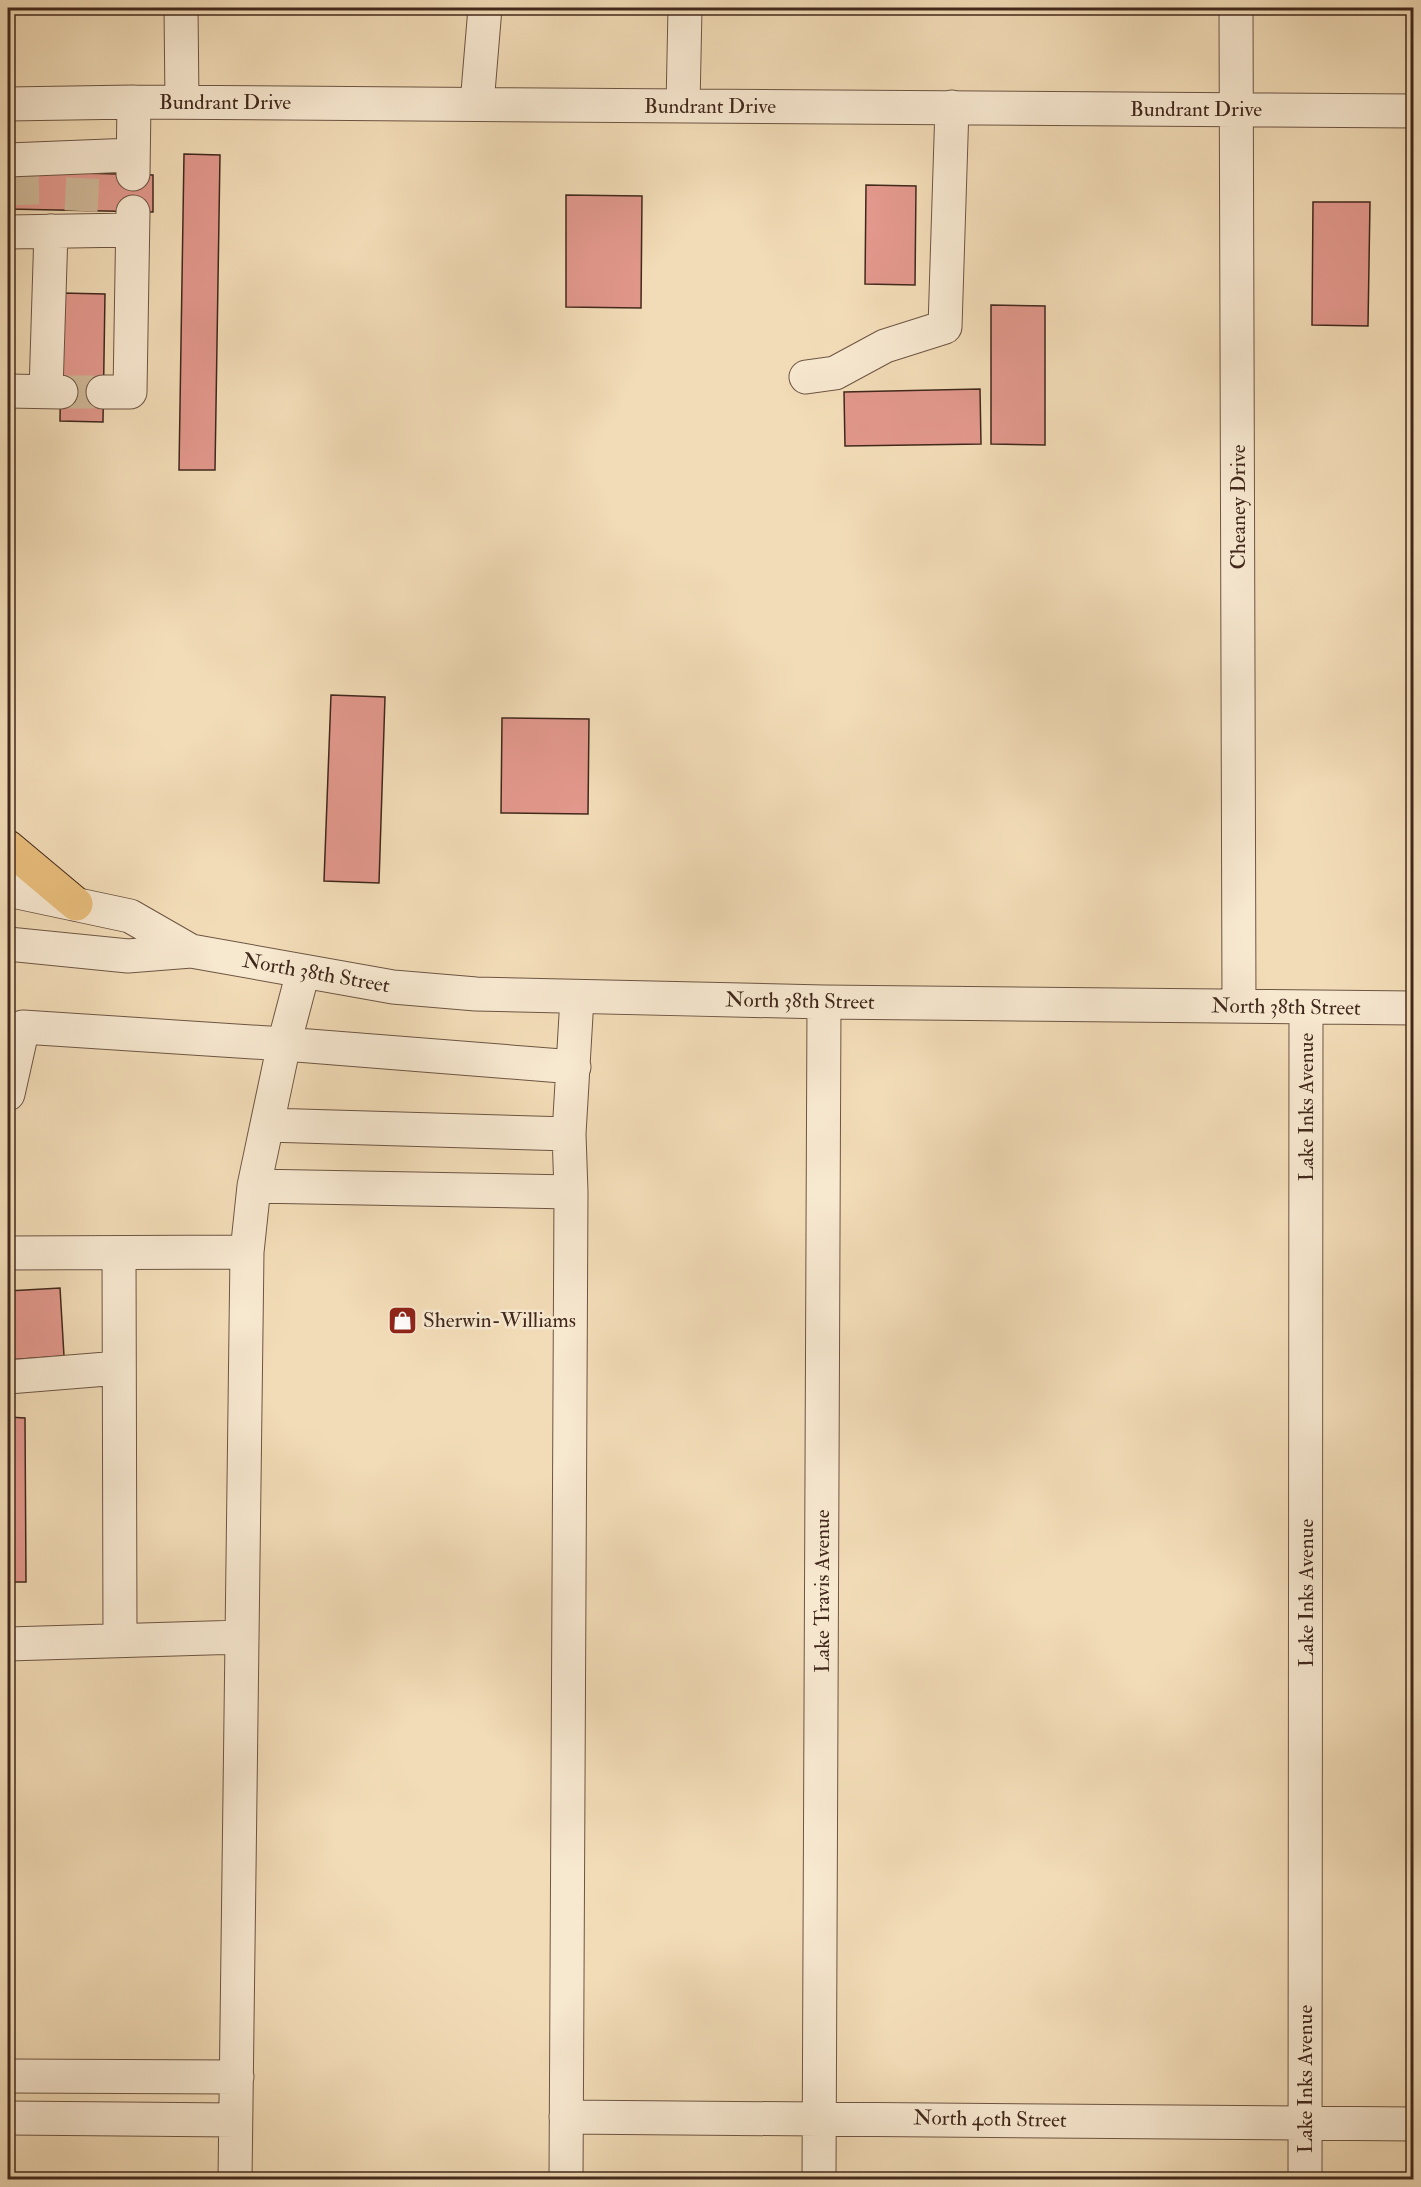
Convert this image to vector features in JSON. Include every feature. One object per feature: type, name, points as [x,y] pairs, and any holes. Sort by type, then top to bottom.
[{"type":"main road","points":[[8,848],[76,904]]},
{"type":"street","points":[[180,8],[182,102]]},
{"type":"street","points":[[477,104],[484,8]]},
{"type":"street","points":[[683,106],[685,8]]},
{"type":"street","name":"Cheaney Drive","points":[[1236,8],[1239,1006]]},
{"type":"street","points":[[17,164],[133,165],[134,102]]},
{"type":"street","name":"Bundrant Drive","points":[[8,104],[182,102],[1413,111]]},
{"type":"street","points":[[806,378],[835,373],[885,346],[945,327],[952,107]]},
{"type":"street","points":[[8,391],[53,392],[44,225],[132,221],[130,392],[104,392]]},
{"type":"street","name":"North 38th Street","points":[[8,890],[130,916],[191,951]]},
{"type":"street","name":"North 38th Street","points":[[8,944],[128,956],[191,951],[393,987],[476,994],[824,1002],[1413,1008]]},
{"type":"street","points":[[235,2180],[247,1252],[254,1186],[284,1044],[303,972]]},
{"type":"street","points":[[566,2180],[571,1192],[569,1134],[577,998]]},
{"type":"street","name":"Lake Travis Avenue","points":[[819,2180],[824,1002]]},
{"type":"street","name":"Lake Inks Avenue","points":[[1305,2180],[1306,1007]]},
{"type":"street","points":[[8,1094],[23,1028],[284,1044],[574,1068]]},
{"type":"street","points":[[267,1125],[569,1134]]},
{"type":"street","points":[[254,1186],[571,1192]]},
{"type":"street","points":[[8,1253],[247,1252]]},
{"type":"street","points":[[119,1253],[120,1640]]},
{"type":"street","points":[[8,1377],[119,1368]]},
{"type":"street","points":[[8,1644],[242,1636]]},
{"type":"street","points":[[8,2076],[237,2077]]},
{"type":"street","name":"North 40th Street","points":[[566,2117],[1413,2124]]},
{"type":"street","points":[[8,2118],[236,2120]]},
{"type":"building","points":[[184,154],[220,155],[215,470],[179,470]]},
{"type":"building","points":[[8,171],[153,175],[153,212],[8,209]]},
{"type":"building","points":[[866,185],[916,186],[915,285],[865,284]]},
{"type":"building","points":[[566,195],[642,196],[641,308],[566,307]]},
{"type":"building","points":[[1313,202],[1370,202],[1368,326],[1312,325]]},
{"type":"building","points":[[62,293],[105,294],[103,422],[60,421]]},
{"type":"building","points":[[991,305],[1045,306],[1045,445],[991,444]]},
{"type":"building","points":[[980,389],[981,444],[845,446],[844,392]]},
{"type":"building","points":[[331,695],[385,697],[379,883],[324,881]]},
{"type":"building","points":[[502,718],[589,719],[588,814],[501,813]]},
{"type":"building","points":[[60,1288],[64,1356],[8,1360],[8,1291]]},
{"type":"building","points":[[8,1417],[25,1418],[26,1582],[8,1582]]},
{"type":"tunnel","points":[[22,172],[23,210]]},
{"type":"tunnel","points":[[81,211],[83,173]]},
{"type":"tunnel","points":[[61,392],[103,392]]},
{"type":"place","name":"Sherwin-Williams","points":[[402,1320]]}]
